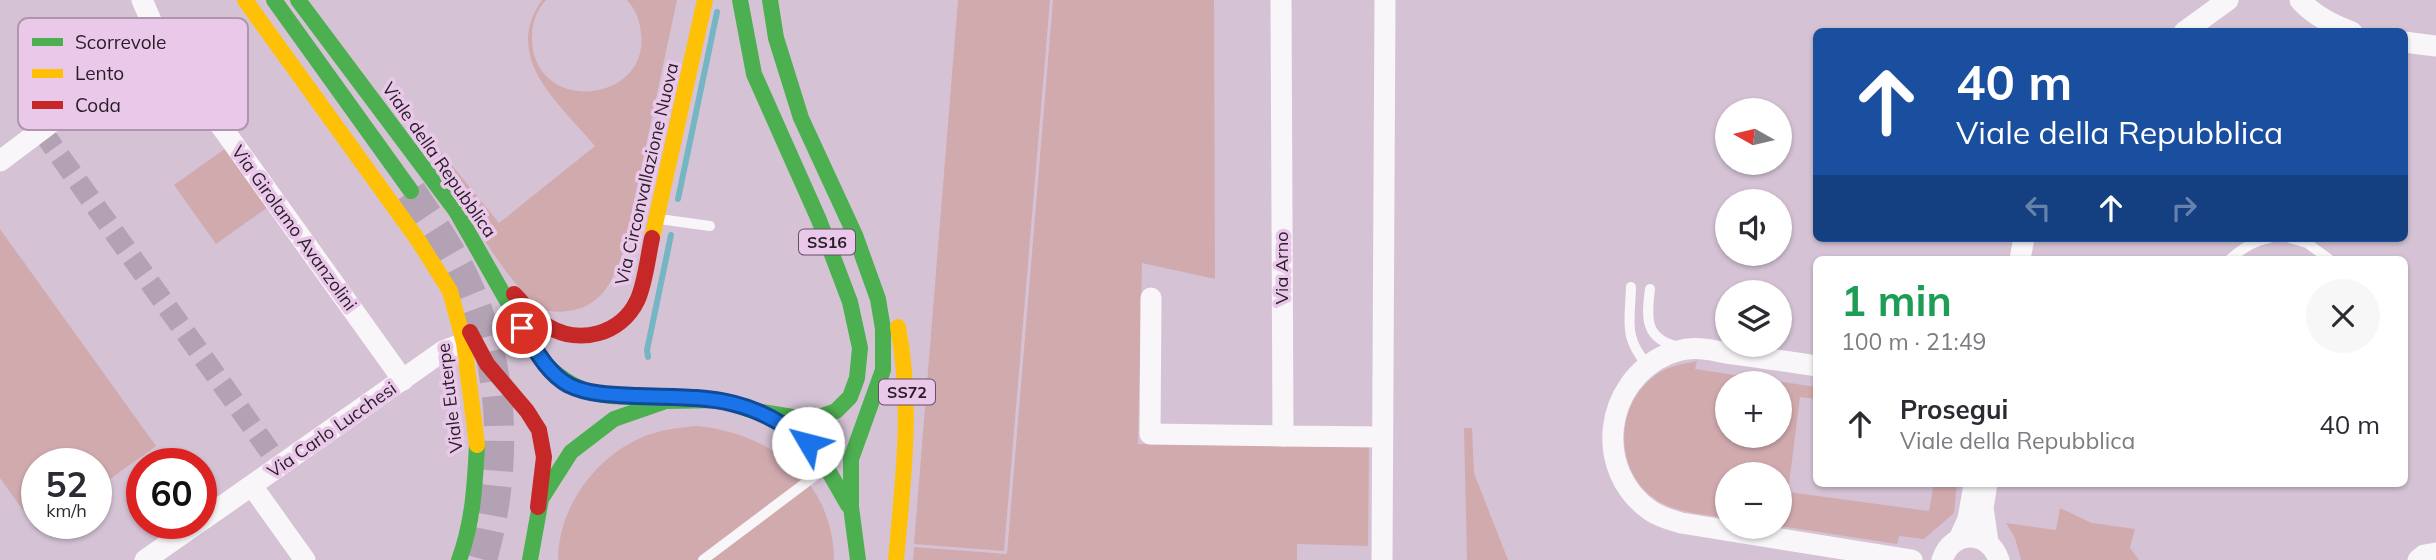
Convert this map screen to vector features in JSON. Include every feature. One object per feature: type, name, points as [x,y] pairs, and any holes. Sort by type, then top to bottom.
[{"type":"main road","name":"Viale Euterpe","points":[[245,0],[418,240],[450,291],[464,343],[477,440],[475,486],[467,539],[459,560]]},
{"type":"main road","points":[[274,0],[411,191]]},
{"type":"main road","name":"Viale della Repubblica","points":[[298,0],[456,211],[540,357],[554,373],[570,386],[605,394],[688,398]]},
{"type":"main road","name":"Via Circonvallazione Nuova","points":[[492,272],[549,327],[578,337],[605,333],[631,313],[638,300],[705,0]]},
{"type":"main road","name":"SS16","points":[[530,560],[536,517],[556,473],[567,457],[604,425],[632,410],[668,400],[688,398],[733,402],[761,412],[811,420],[836,411],[850,397],[858,378],[860,348],[850,303],[819,220],[754,74],[740,0]]},
{"type":"main road","name":"SS16","points":[[770,0],[776,38],[801,118],[855,235],[878,299],[884,351],[883,370],[850,459],[851,507],[858,560]]},
{"type":"main road","name":"SS72","points":[[855,235],[885,286],[903,351],[908,398],[895,560]]},
{"type":"main road","points":[[450,291],[487,364],[527,411],[539,430],[544,457],[536,517]]},
{"type":"main road","name":"SS16","points":[[761,412],[808,443],[827,466],[845,499],[855,530]]},
{"type":"street","name":"Via Girolamo Avanzolini","points":[[142,0],[150,18]]},
{"type":"street","name":"Via Arno","points":[[1281,0],[1283,436]]},
{"type":"street","points":[[1382,560],[1385,0]]},
{"type":"street","points":[[2190,28],[2228,0]]},
{"type":"street","points":[[2300,0],[2340,28]]},
{"type":"street","points":[[2408,42],[2436,46]]},
{"type":"street","points":[[0,162],[42,130]]},
{"type":"street","name":"Via Girolamo Avanzolini","points":[[224,130],[403,380]]},
{"type":"street","points":[[1151,298],[1150,434],[1382,436]]},
{"type":"street","name":"Via Carlo Lucchesi","points":[[217,510],[443,351],[464,343]]},
{"type":"street","points":[[1813,366],[1689,348],[1668,355],[1648,366],[1631,382],[1620,400],[1613,430],[1614,462],[1629,489],[1654,513],[1681,523],[1912,560]]},
{"type":"street","points":[[252,486],[305,560]]},
{"type":"street","points":[[1942,560],[1947,550],[1959,539],[1968,519],[1974,487]]},
{"type":"street","points":[[1986,487],[1983,508],[1993,551]]},
{"type":"street","points":[[1959,539],[1969,537],[1993,551]]},
{"type":"street","name":"Via Carlo Lucchesi","points":[[145,560],[175,539]]},
{"type":"street","points":[[2418,560],[2424,555],[2436,553]]},
{"type":"lane","points":[[656,219],[710,226]]},
{"type":"lane","points":[[2233,256],[2254,242]]},
{"type":"lane","points":[[2304,242],[2325,256]]},
{"type":"lane","points":[[1631,287],[1628,316],[1630,337],[1638,354],[1648,366]]},
{"type":"lane","points":[[1650,289],[1648,326],[1668,344],[1689,348]]},
{"type":"lane","points":[[703,560],[827,466]]},
{"type":"shaded area","points":[[542,0],[546,0],[535,17],[532,37],[533,50],[542,71],[556,84],[575,91],[595,91],[614,85],[629,73],[639,56],[640,25],[627,0],[677,0],[622,258],[608,286],[596,300],[579,309],[563,312],[546,310],[536,304],[505,270],[450,184],[437,147],[499,223],[595,146],[552,97],[532,61],[528,41],[531,21]]},
{"type":"shaded area","points":[[958,0],[1050,0],[1004,551],[914,544]]},
{"type":"shaded area","points":[[1053,0],[1214,0],[1215,279],[1142,263],[1138,444],[1369,447],[1368,546],[1297,544],[1297,560],[913,560],[914,547],[1007,554]]},
{"type":"shaded area","points":[[226,148],[268,207],[216,244],[174,185]]},
{"type":"shaded area","points":[[0,229],[156,446],[126,448],[126,468],[112,478],[112,448],[21,448],[21,507],[0,478]]},
{"type":"shaded area","points":[[1697,361],[1695,369],[1715,372],[1715,448],[1792,448],[1792,383],[1813,387],[1813,399],[1800,397],[1792,462],[1715,462],[1715,516],[1671,507],[1655,499],[1642,487],[1632,472],[1624,439],[1631,406],[1640,391],[1652,378],[1667,369]]},
{"type":"shaded area","points":[[697,426],[749,439],[773,451],[793,466],[810,485],[823,507],[831,532],[834,560],[558,560],[560,539],[574,499],[600,465],[635,441],[675,428]]},
{"type":"shaded area","points":[[1464,428],[1472,428],[1474,473],[1508,560],[1467,560]]},
{"type":"shaded area","points":[[1933,487],[1957,487],[1954,513],[1924,539],[1899,536],[1897,544],[1792,528],[1792,493],[1929,511]]},
{"type":"shaded area","points":[[2060,508],[2092,523],[2135,529],[2130,548],[2139,560],[2021,560],[2015,538],[2006,523],[2056,530]]},
{"type":"waterway","points":[[678,199],[717,12]]},
{"type":"waterway","points":[[648,357],[647,350],[671,235]]},
{"type":"tunnel","points":[[42,131],[281,467]]},
{"type":"tunnel","points":[[411,191],[466,282],[489,349],[499,420],[499,455],[496,490],[482,560]]},
{"type":"traffic: fast","points":[[274,0],[411,191]]},
{"type":"traffic: fast","points":[[298,0],[456,211],[539,357],[554,372],[585,390],[617,396],[674,397]]},
{"type":"traffic: fast","points":[[740,0],[754,74],[819,220],[850,302],[860,348],[857,378],[850,397],[836,411],[811,420],[762,412]]},
{"type":"traffic: fast","points":[[770,0],[776,38],[801,118],[855,235],[878,299],[883,329],[883,370],[851,459],[851,507],[858,560]]},
{"type":"traffic: fast","points":[[530,560],[541,499],[571,452],[614,419],[666,401],[720,400],[772,417],[817,451],[848,505]]},
{"type":"traffic: fast","points":[[459,560],[470,518],[477,445]]},
{"type":"traffic: slow","points":[[245,0],[418,240],[450,291],[464,343],[477,445]]},
{"type":"traffic: slow","points":[[652,238],[705,0]]},
{"type":"traffic: slow","points":[[896,560],[906,414],[903,356],[898,327]]},
{"type":"traffic: jam","points":[[514,294],[530,312],[549,327],[574,335],[599,333],[621,322],[637,301],[652,238]]},
{"type":"traffic: jam","points":[[470,332],[487,364],[527,411],[539,430],[544,457],[538,507]]},
{"type":"route","points":[[522,328],[540,357],[570,386],[622,396],[707,398],[733,402],[773,418],[808,443]]}]
